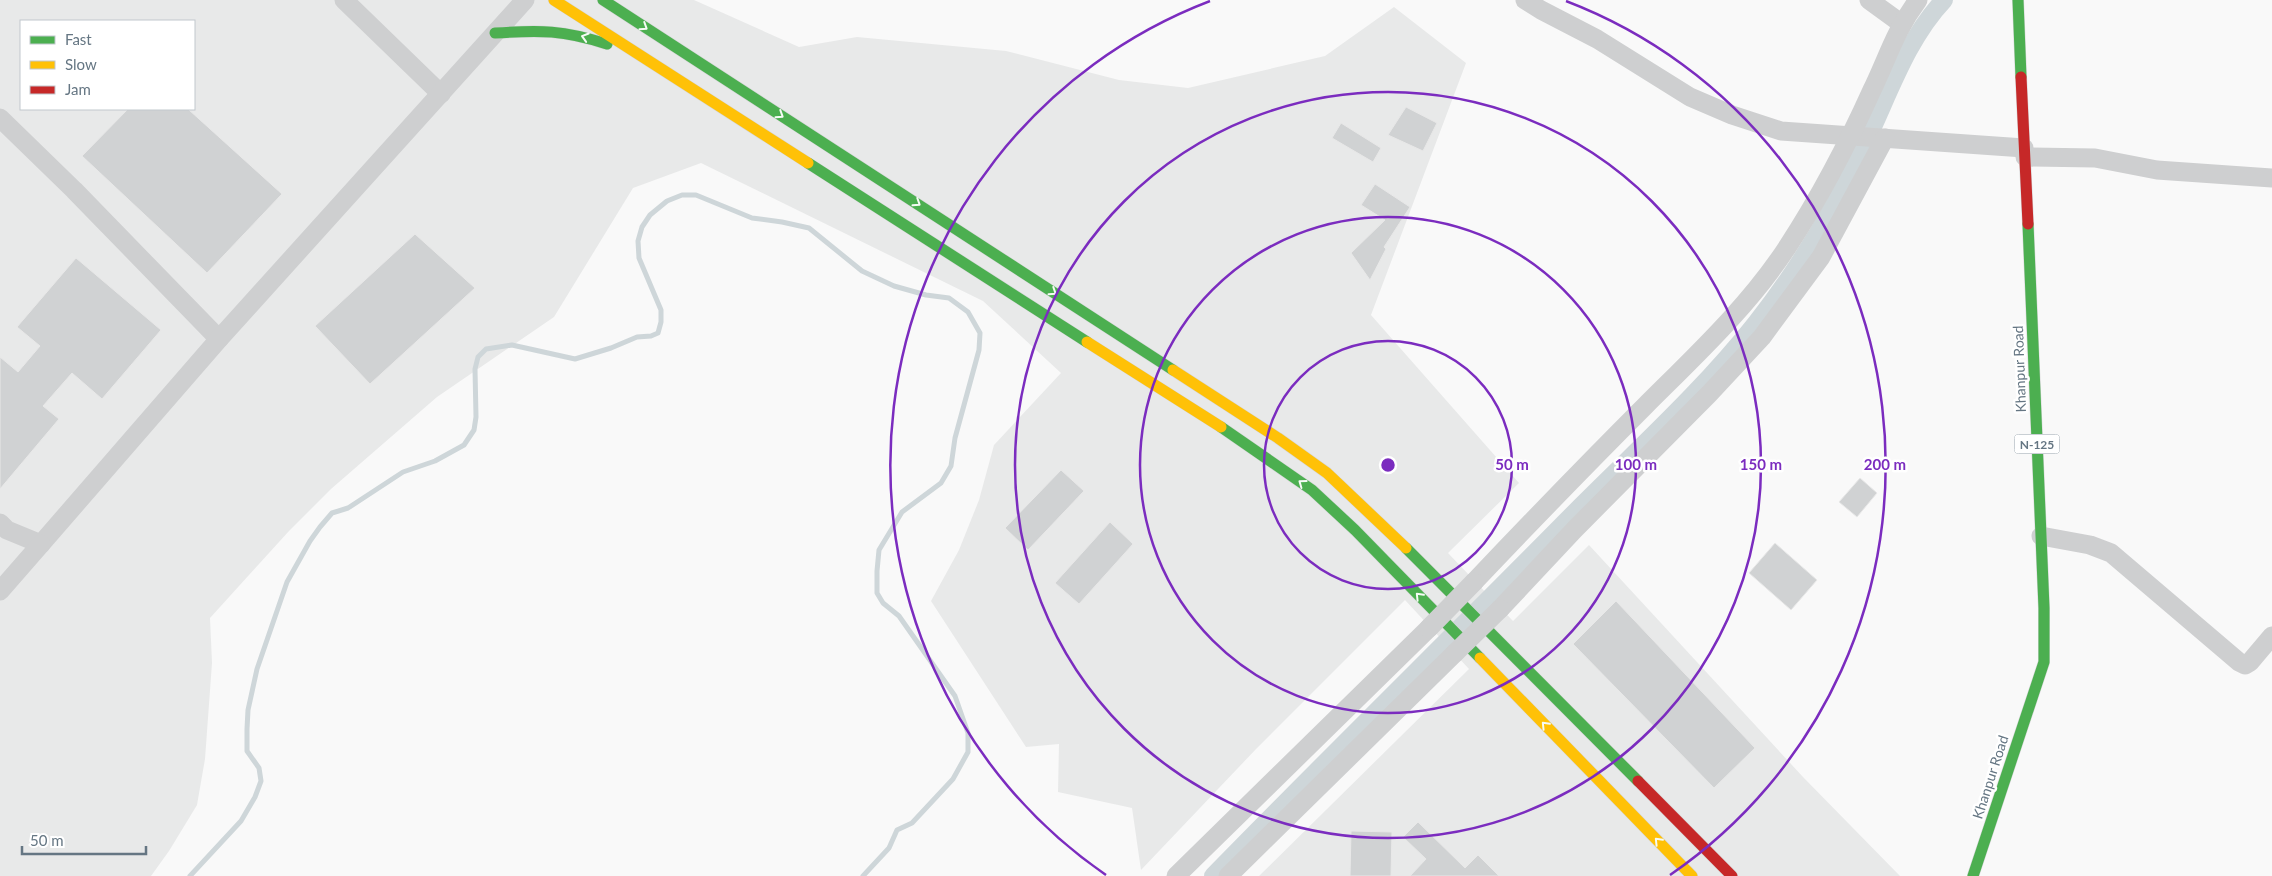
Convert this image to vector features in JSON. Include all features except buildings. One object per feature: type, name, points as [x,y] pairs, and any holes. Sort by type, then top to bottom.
[{"type":"main road","points":[[554,0],[1264,456],[1312,490],[1354,530],[1692,876]]},
{"type":"main road","points":[[603,0],[1278,438],[1327,473],[1370,512],[1732,876]]},
{"type":"main road","name":"Khanpur Road","points":[[1973,876],[2044,662],[2041,536],[2018,0]]},
{"type":"main road","points":[[495,33],[543,30],[576,34],[631,51]]},
{"type":"street","points":[[344,0],[441,94]]},
{"type":"street","points":[[0,591],[219,339],[525,0]]},
{"type":"street","points":[[1525,0],[1597,39],[1690,97],[1782,131],[2095,158],[2157,170],[2272,178]]},
{"type":"street","points":[[1870,0],[1902,24]]},
{"type":"street","points":[[1228,876],[1500,609],[1762,337],[1821,257],[1867,137],[1872,90],[1894,38],[1918,0]]},
{"type":"street","points":[[0,118],[74,190],[219,339]]},
{"type":"street","points":[[1176,876],[1429,628],[1553,499],[1718,333],[1762,282],[1867,137]]},
{"type":"street","points":[[0,523],[7,530],[41,544]]},
{"type":"street","points":[[2041,536],[2090,545],[2111,553],[2239,662],[2245,665],[2250,662],[2272,636]]},
{"type":"shaded area","points":[[0,0],[694,0],[799,47],[857,37],[1006,51],[1119,80],[1188,88],[1325,56],[1394,7],[1466,63],[1371,315],[1519,483],[1448,553],[1513,621],[1589,545],[1803,777],[1900,876],[1259,876],[1469,669],[1405,600],[1257,748],[1141,870],[1132,808],[1058,792],[1059,744],[1026,747],[931,601],[959,550],[979,500],[994,445],[1061,373],[983,301],[701,163],[633,188],[554,317],[437,397],[331,489],[289,531],[210,618],[212,663],[205,759],[197,805],[169,851],[151,876],[0,876]]},
{"type":"waterway","points":[[1213,876],[1671,418],[1736,347],[1772,302],[1815,238],[1853,169],[1908,51],[1944,0]]},
{"type":"waterway","points":[[190,876],[241,821],[255,797],[261,781],[259,768],[247,751],[248,710],[257,669],[287,582],[320,527],[332,513],[348,508],[403,472],[435,461],[464,445],[474,430],[476,417],[475,369],[478,357],[486,349],[512,345],[575,359],[611,348],[637,337],[651,336],[658,333],[661,322],[661,310],[639,258],[638,241],[642,227],[650,215],[667,201],[682,195],[696,195],[752,218],[809,228],[862,271],[894,286],[926,295],[949,298],[968,312],[980,333],[979,350],[955,438],[951,466],[941,483],[902,512],[879,550],[877,571],[877,593],[883,603],[899,616],[955,696],[968,733],[968,752],[953,779],[912,823],[897,830],[889,848],[863,876]]},
{"type":"traffic: fast","points":[[603,0],[1173,370]]},
{"type":"traffic: fast","points":[[2018,0],[2021,77]]},
{"type":"traffic: fast","points":[[495,33],[552,32],[607,44]]},
{"type":"traffic: fast","points":[[808,163],[1087,342]]},
{"type":"traffic: fast","points":[[1973,876],[2044,662],[2044,608],[2028,224]]},
{"type":"traffic: fast","points":[[1221,427],[1312,490],[1355,530],[1480,658]]},
{"type":"traffic: fast","points":[[1406,548],[1638,781]]},
{"type":"traffic: slow","points":[[554,0],[808,163]]},
{"type":"traffic: slow","points":[[1087,342],[1221,427]]},
{"type":"traffic: slow","points":[[1173,370],[1278,438],[1327,473],[1406,548]]},
{"type":"traffic: slow","points":[[1480,658],[1692,876]]},
{"type":"traffic: jam","points":[[2021,77],[2028,224]]},
{"type":"traffic: jam","points":[[1638,781],[1732,876]]}]
